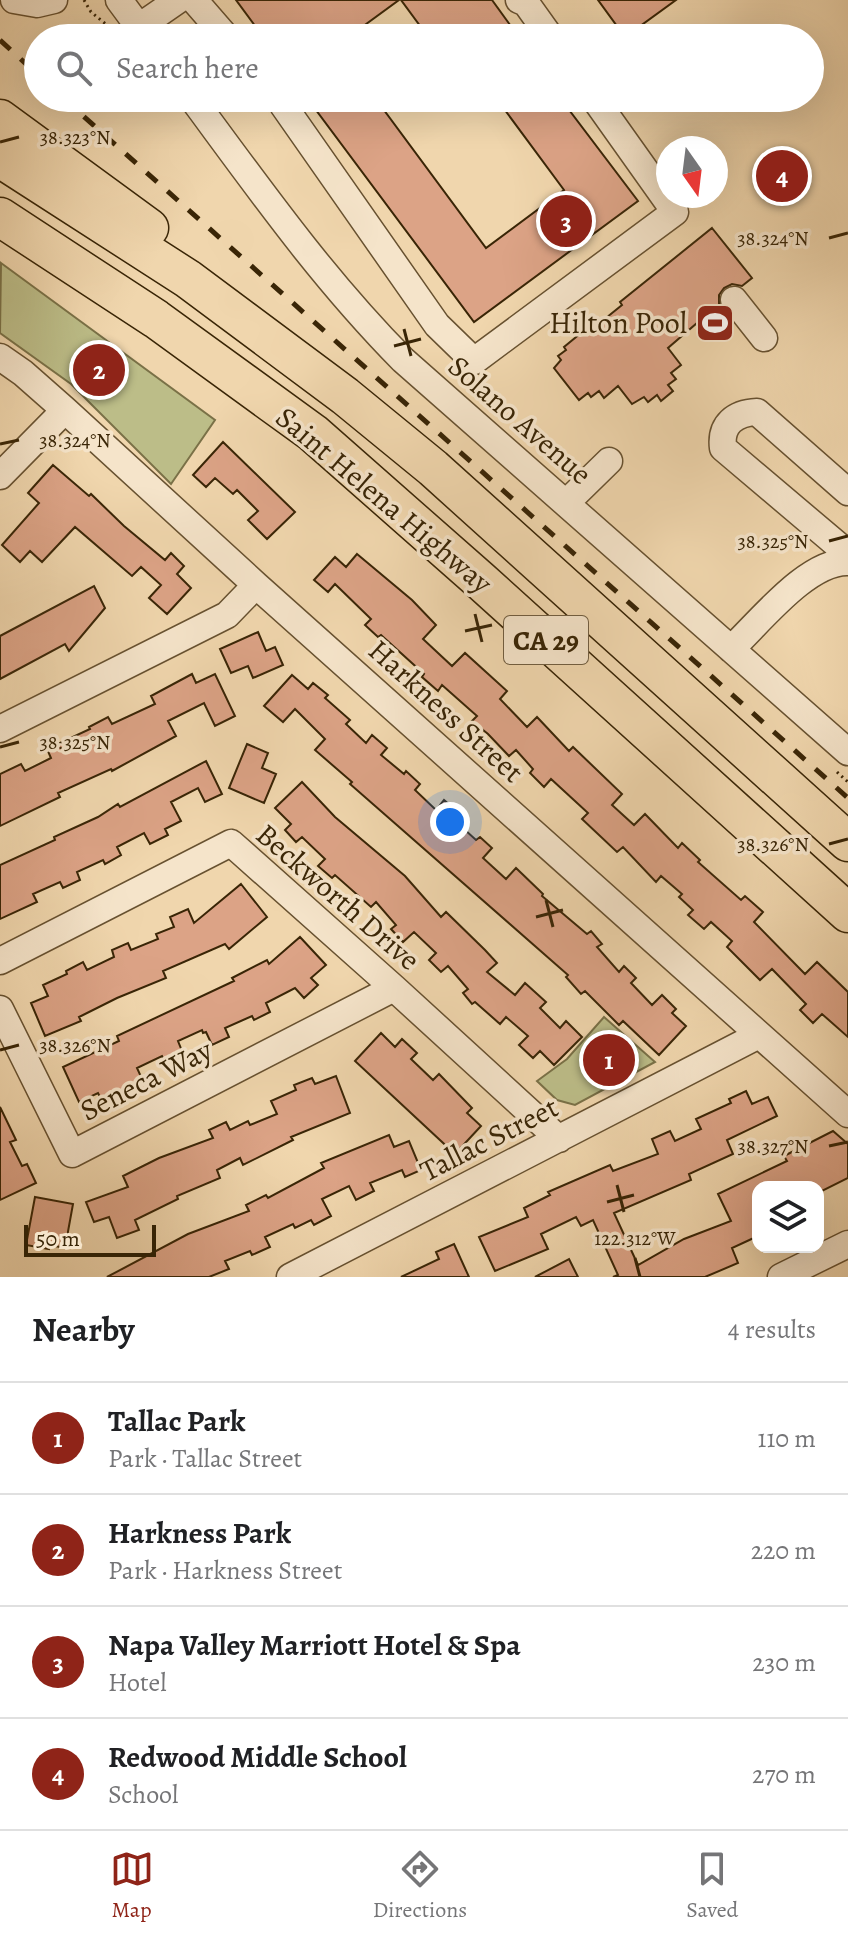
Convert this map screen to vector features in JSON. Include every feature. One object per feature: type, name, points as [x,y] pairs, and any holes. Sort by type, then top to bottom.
[{"type":"highway","points":[[0,119],[103,192],[249,304],[345,396]]},
{"type":"highway","name":"Saint Helena Highway","points":[[0,158],[188,279],[345,396],[433,468],[848,842]]},
{"type":"highway","name":"Saint Helena Highway","points":[[0,217],[156,319],[313,433],[396,504],[848,913]]},
{"type":"highway","points":[[0,247],[235,378]]},
{"type":"street","points":[[14,0],[37,4],[54,0]]},
{"type":"street","points":[[119,0],[130,24]]},
{"type":"street","points":[[145,24],[178,0]]},
{"type":"street","points":[[194,0],[215,24]]},
{"type":"street","points":[[519,0],[526,3],[541,24]]},
{"type":"street","name":"Solano Avenue","points":[[202,112],[316,265],[357,314],[444,396],[848,752]]},
{"type":"street","points":[[288,112],[437,325],[474,361]]},
{"type":"street","points":[[444,396],[474,361],[675,212],[604,112]]},
{"type":"street","points":[[734,300],[764,338]]},
{"type":"street","name":"Harkness Street","points":[[0,357],[65,410],[256,585],[848,1114]]},
{"type":"street","points":[[0,476],[65,410]]},
{"type":"street","points":[[731,649],[800,583],[820,568],[845,557],[723,448],[723,432],[734,417],[757,412],[848,492]]},
{"type":"street","points":[[566,503],[609,461]]},
{"type":"street","points":[[0,729],[227,615],[256,585]]},
{"type":"street","name":"Beckworth Drive","points":[[0,961],[231,843],[559,1139]]},
{"type":"street","name":"Seneca Way","points":[[0,1009],[72,1154],[394,988]]},
{"type":"street","name":"Tallac Street","points":[[290,1277],[759,1035]]},
{"type":"street","points":[[781,1277],[848,1244]]},
{"type":"path","points":[[84,0],[91,12],[117,24]]},
{"type":"green space","points":[[1,263],[215,420],[171,484],[71,384],[0,333]]},
{"type":"green space","points":[[604,1017],[655,1062],[575,1105],[557,1100],[537,1081],[567,1059]]},
{"type":"shaded area","name":"Hilton Pool","points":[[719,311],[727,321],[711,334],[703,324]]},
{"type":"building","points":[[236,0],[399,0],[366,24],[254,24]]},
{"type":"building","points":[[401,0],[492,0],[509,24],[419,24]]},
{"type":"building","points":[[598,0],[676,0],[643,24],[616,24]]},
{"type":"building","points":[[317,112],[385,112],[486,248],[564,190],[506,112],[571,112],[638,201],[474,322]]},
{"type":"building","points":[[712,228],[752,278],[742,286],[732,284],[724,288],[719,295],[719,304],[668,348],[681,365],[671,373],[676,379],[668,385],[673,391],[661,401],[657,395],[648,402],[644,397],[632,404],[618,386],[604,398],[599,391],[591,397],[588,393],[579,400],[554,368],[561,360],[558,356],[566,350],[564,347],[598,319],[601,322],[622,305],[620,302]]},
{"type":"building","points":[[223,442],[295,512],[267,539],[248,520],[258,511],[237,490],[233,494],[215,478],[206,487],[193,475]]},
{"type":"building","points":[[53,465],[89,496],[91,494],[165,560],[171,553],[184,566],[177,574],[191,588],[167,614],[149,598],[161,585],[141,567],[132,576],[75,527],[42,562],[30,551],[20,562],[2,545],[39,503],[28,493]]},
{"type":"building","points":[[357,554],[412,600],[436,625],[423,639],[452,666],[465,653],[507,691],[500,699],[527,727],[537,717],[569,751],[573,747],[622,794],[612,805],[634,825],[645,814],[678,848],[682,843],[700,860],[698,862],[741,900],[745,896],[763,912],[754,922],[805,974],[817,962],[848,992],[848,1037],[822,1014],[813,1023],[800,1010],[806,1004],[772,969],[760,980],[727,947],[732,941],[711,922],[704,929],[688,915],[693,910],[679,897],[682,894],[661,876],[656,882],[623,847],[617,852],[582,819],[588,813],[551,779],[544,787],[530,773],[533,769],[516,750],[509,756],[472,721],[477,716],[442,685],[438,691],[381,635],[378,637],[365,625],[371,619],[335,584],[328,592],[314,580],[335,557],[346,567]]},
{"type":"building","points":[[94,586],[105,608],[69,651],[65,644],[0,679],[0,636]]},
{"type":"building","points":[[258,632],[266,651],[275,647],[283,665],[253,678],[248,666],[231,673],[220,649]]},
{"type":"building","points":[[192,674],[196,683],[215,674],[235,716],[215,726],[204,703],[168,721],[176,736],[112,771],[58,793],[60,797],[0,826],[0,774],[21,764],[25,771],[51,758],[47,749],[108,717],[112,724],[155,704],[151,696]]},
{"type":"building","points":[[292,675],[308,689],[313,683],[328,695],[325,698],[350,720],[346,724],[366,743],[372,735],[387,748],[381,755],[420,784],[415,790],[436,810],[444,800],[459,813],[453,819],[476,840],[480,837],[492,848],[483,858],[506,879],[516,868],[542,896],[587,934],[591,931],[602,944],[597,947],[619,972],[624,966],[636,978],[631,983],[652,1005],[662,995],[676,1009],[672,1013],[686,1026],[659,1055],[623,1021],[619,1025],[585,991],[581,994],[566,977],[568,975],[350,784],[352,782],[315,750],[325,739],[295,709],[283,722],[264,706]]},
{"type":"building","points":[[247,744],[268,753],[262,768],[276,774],[264,803],[229,788]]},
{"type":"building","points":[[206,761],[222,794],[205,802],[198,788],[171,802],[181,821],[165,829],[168,835],[150,844],[144,833],[117,847],[121,855],[105,864],[103,860],[77,872],[80,880],[63,888],[60,882],[33,894],[37,902],[0,919],[0,865],[55,840],[54,837],[118,804],[120,807]]},
{"type":"building","points":[[302,782],[335,817],[405,876],[441,917],[446,912],[485,950],[497,963],[487,972],[515,995],[525,983],[546,1002],[540,1008],[560,1028],[566,1021],[582,1037],[554,1065],[540,1051],[533,1058],[519,1045],[528,1036],[506,1017],[500,1024],[475,1002],[472,1004],[463,993],[468,989],[448,966],[441,972],[429,960],[436,953],[414,932],[403,942],[391,929],[396,925],[376,902],[371,907],[335,875],[332,878],[318,866],[325,859],[302,837],[296,842],[285,830],[291,824],[275,808]]},
{"type":"building","points":[[241,884],[267,917],[229,949],[225,944],[163,971],[166,978],[117,998],[79,1017],[81,1021],[45,1036],[31,1003],[48,996],[43,985],[67,974],[66,971],[83,962],[87,970],[114,957],[112,950],[128,943],[131,950],[158,939],[156,934],[174,927],[170,917],[188,909],[194,923]]},
{"type":"building","points":[[300,937],[326,965],[311,978],[318,985],[304,998],[295,988],[266,1003],[270,1012],[225,1028],[229,1037],[212,1045],[202,1030],[178,1041],[184,1056],[166,1064],[162,1056],[137,1068],[143,1081],[102,1101],[98,1093],[79,1102],[63,1067],[119,1041],[117,1036],[234,981],[232,978],[267,960],[269,964]]},
{"type":"building","points":[[381,1033],[395,1047],[402,1039],[417,1053],[411,1059],[433,1080],[439,1074],[472,1108],[467,1113],[481,1126],[455,1154],[355,1061]]},
{"type":"building","points":[[336,1076],[350,1113],[291,1137],[293,1140],[243,1165],[240,1158],[217,1170],[220,1178],[177,1196],[178,1199],[135,1220],[139,1230],[117,1238],[109,1217],[94,1222],[86,1202],[128,1187],[123,1176],[159,1158],[213,1138],[209,1130],[226,1122],[230,1130],[248,1121],[250,1125],[277,1114],[271,1101],[296,1090],[294,1085],[312,1078],[315,1084]]},
{"type":"building","points":[[746,1091],[752,1104],[768,1097],[777,1116],[727,1140],[733,1154],[689,1174],[691,1180],[614,1213],[638,1265],[684,1239],[731,1221],[718,1194],[787,1161],[784,1156],[833,1131],[848,1144],[848,1178],[824,1190],[824,1181],[752,1181],[752,1239],[732,1248],[738,1263],[705,1277],[613,1277],[618,1275],[593,1220],[581,1226],[576,1217],[541,1234],[548,1249],[495,1271],[479,1237],[528,1217],[524,1208],[550,1195],[548,1192],[610,1165],[613,1171],[658,1154],[652,1139],[670,1131],[675,1141],[701,1129],[696,1119],[731,1103],[729,1099]]},
{"type":"building","points":[[0,1107],[16,1140],[10,1142],[22,1166],[27,1164],[36,1183],[0,1200]]},
{"type":"building","points":[[389,1135],[394,1147],[409,1141],[421,1170],[405,1177],[402,1170],[370,1183],[374,1191],[356,1200],[349,1186],[322,1199],[331,1216],[314,1225],[311,1220],[295,1228],[293,1224],[265,1237],[270,1247],[225,1261],[229,1269],[209,1277],[107,1277],[188,1234],[249,1211],[246,1205],[266,1195],[268,1198],[324,1168],[321,1163]]},
{"type":"building","points":[[35,1197],[73,1204],[65,1248],[26,1245]]},
{"type":"building","points":[[454,1244],[469,1277],[401,1277],[439,1259],[436,1252]]},
{"type":"building","points":[[569,1259],[578,1277],[535,1277]]},
{"type":"railway","points":[[0,40],[24,62]]},
{"type":"railway","points":[[79,112],[848,798]]},
{"type":"place","name":"Redwood Middle School","points":[[782,176]]},
{"type":"place","name":"Napa Valley Marriott Hotel & Spa","points":[[566,221]]},
{"type":"place","name":"Hilton Pool","points":[[715,323]]},
{"type":"place","name":"Harkness Park","points":[[99,370]]},
{"type":"place","name":"Tallac Park","points":[[609,1060]]}]
